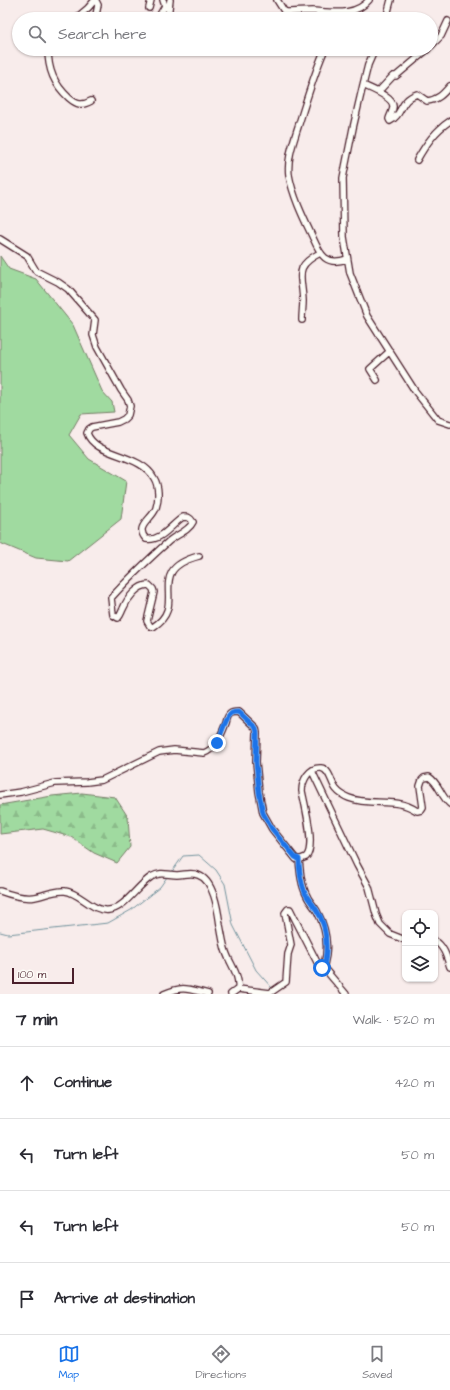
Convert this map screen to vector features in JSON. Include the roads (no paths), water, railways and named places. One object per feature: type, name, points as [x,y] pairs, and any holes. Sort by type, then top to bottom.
[{"type":"street","points":[[149,8],[152,0]]},
{"type":"street","points":[[162,12],[165,6],[163,0]]},
{"type":"street","points":[[169,12],[170,0]]},
{"type":"street","points":[[277,0],[284,11],[287,12],[326,12]]},
{"type":"street","points":[[344,12],[361,7],[369,0]]},
{"type":"street","points":[[388,12],[391,0]]},
{"type":"street","points":[[83,12],[95,1],[98,5],[97,12]]},
{"type":"street","points":[[438,38],[448,21]]},
{"type":"street","points":[[49,56],[51,73],[58,88],[76,103],[81,105],[92,101]]},
{"type":"street","points":[[322,56],[308,92],[289,163],[290,176],[294,192],[320,253],[331,260],[338,262],[347,259]]},
{"type":"street","points":[[372,56],[363,85],[343,178],[344,237],[347,259],[352,281],[363,308],[415,391],[438,420],[450,424]]},
{"type":"street","points":[[378,92],[393,76],[396,76],[420,56]]},
{"type":"street","points":[[363,85],[378,92],[392,102],[394,108],[389,119],[390,121],[396,116],[404,101],[411,96],[417,94],[426,101],[432,101],[445,93],[450,86]]},
{"type":"street","points":[[417,160],[436,132],[450,121]]},
{"type":"street","points":[[0,239],[27,256],[36,271],[68,289],[95,320],[93,335],[97,347],[130,406],[128,415],[124,419],[118,422],[92,427],[87,433],[89,438],[97,445],[111,453],[144,466],[155,480],[158,493],[156,508],[143,527],[142,531],[144,537],[146,539],[153,540],[183,517],[191,518],[193,522],[191,526],[160,549],[124,583],[111,598],[110,603],[113,615],[118,618],[120,617],[122,610],[130,597],[142,586],[149,585],[154,592],[147,621],[150,626],[156,626],[164,618],[168,610],[169,580],[172,570],[188,559],[199,556]]},
{"type":"street","points":[[302,320],[303,301],[300,282],[301,270],[306,262],[320,253]]},
{"type":"street","points":[[377,380],[370,369],[390,351]]},
{"type":"street","points":[[0,795],[21,792],[55,783],[102,780],[159,752],[174,750],[204,753],[213,748],[217,743],[228,716],[231,713],[239,712],[256,728],[256,762],[263,813],[272,829],[295,857],[299,859],[306,857],[310,849],[302,787],[306,776],[318,768],[325,769],[336,790],[347,797],[357,800],[399,803],[411,807],[417,811],[421,810],[423,807],[421,783],[424,778],[429,777],[434,780],[445,800],[450,804]]},
{"type":"street","points":[[312,771],[328,807],[369,887],[380,924],[390,934],[402,939]]},
{"type":"street","points":[[299,859],[306,894],[318,912],[326,932],[325,960],[323,967]]},
{"type":"street","points":[[0,891],[27,898],[67,892],[98,908],[108,910],[116,908],[122,904],[152,876],[164,873],[195,874],[202,876],[208,883],[218,910],[224,948],[238,978],[238,989]]},
{"type":"street","points":[[231,994],[238,989],[270,993],[283,985],[287,980],[288,954],[291,945],[285,914],[288,909],[290,909],[292,910],[295,919],[319,966],[321,968],[323,967],[346,994]]},
{"type":"street","points":[[438,943],[442,947],[450,967]]},
{"type":"street","points":[[164,994],[176,989],[186,988],[208,994]]},
{"type":"waterway","points":[[171,873],[183,856],[199,855],[216,870],[225,884],[233,925],[256,970],[272,988]]},
{"type":"waterway","points":[[0,932],[8,934],[108,923],[131,910],[160,887],[167,877]]}]
